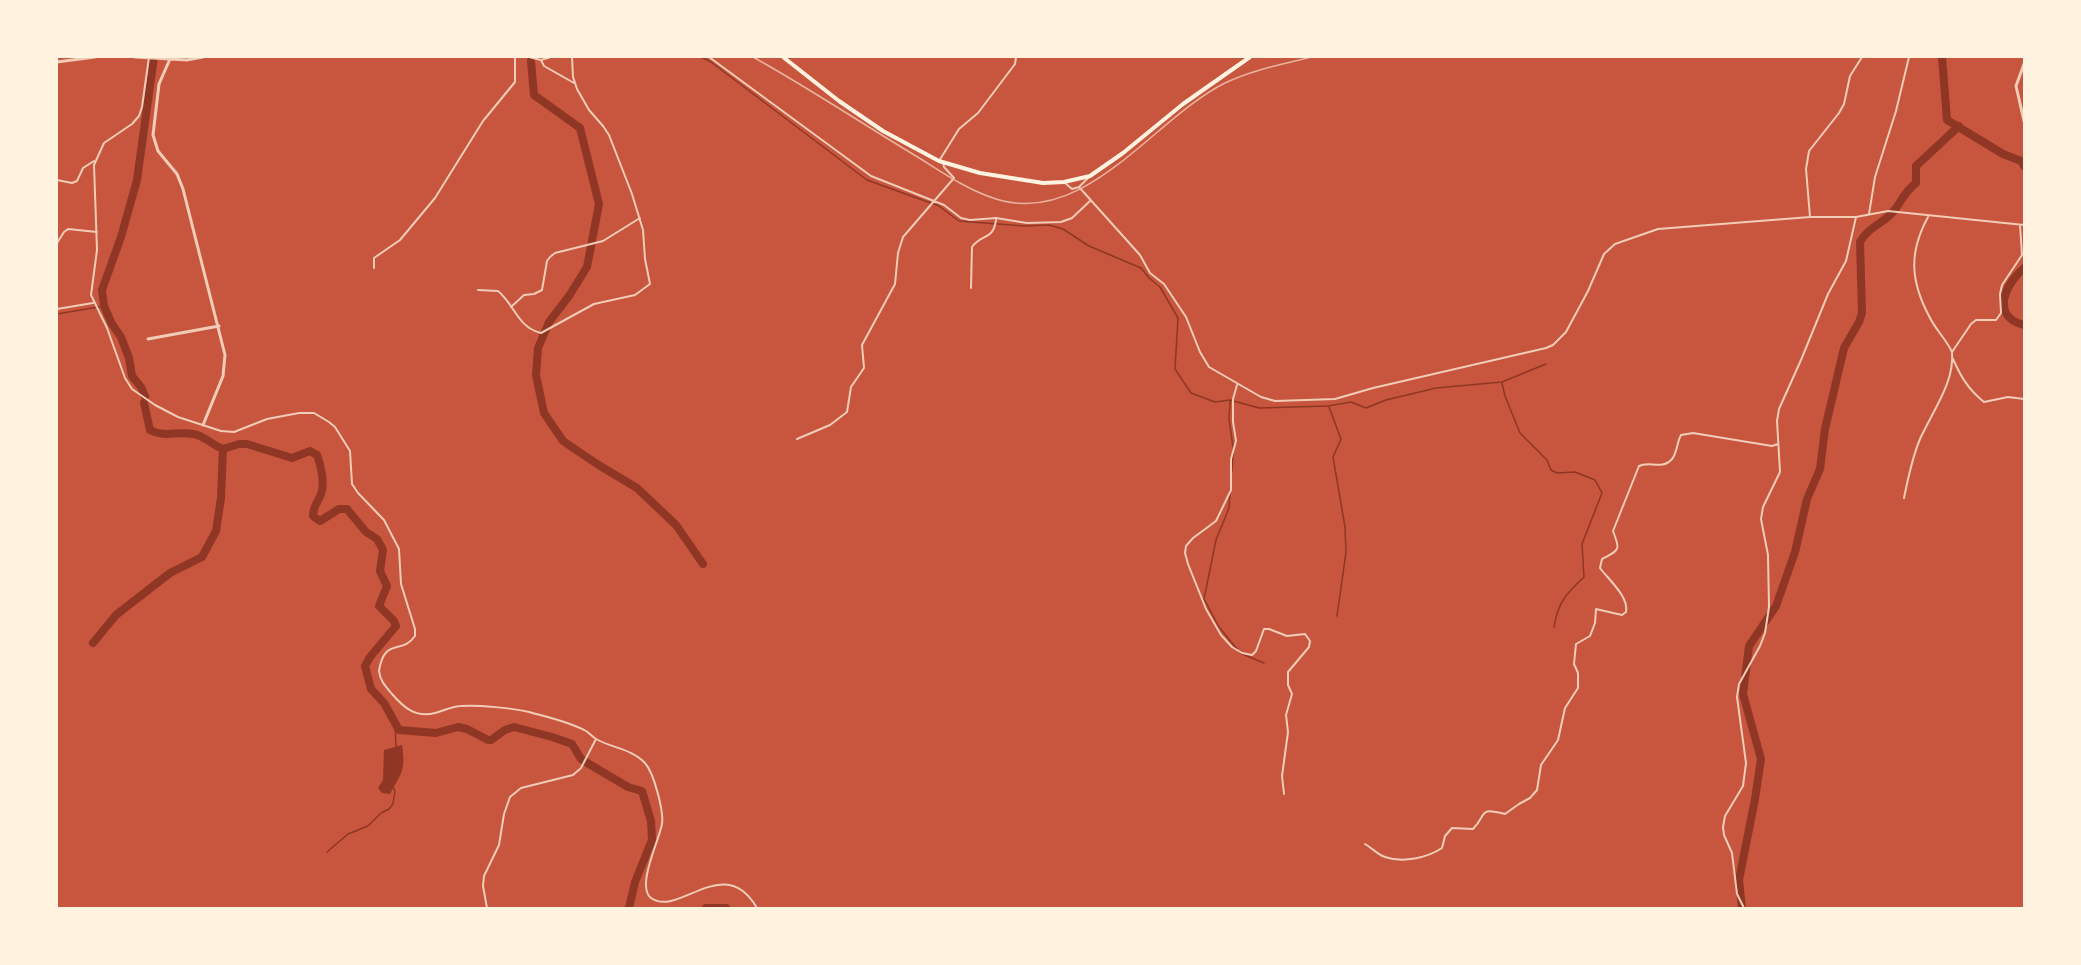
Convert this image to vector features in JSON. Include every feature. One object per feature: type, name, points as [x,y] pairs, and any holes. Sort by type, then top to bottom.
[{"type":"main road","points":[[783,57],[839,101],[883,131],[941,162],[980,173],[1043,183],[1064,182],[1090,176],[1123,153],[1183,104],[1250,57]]},
{"type":"street","points":[[57,62],[95,57]]},
{"type":"street","points":[[135,57],[170,59],[202,57]]},
{"type":"street","points":[[374,268],[374,258],[400,240],[435,198],[483,121],[515,82],[515,57]]},
{"type":"street","points":[[529,57],[541,60],[551,57]]},
{"type":"street","points":[[478,290],[498,291],[528,328],[541,333],[594,304],[629,298],[643,291],[650,284],[643,230],[632,194],[609,135],[589,110],[575,83],[572,57]]},
{"type":"street","points":[[709,57],[871,176],[933,203],[944,205],[961,218],[1027,223],[1065,222],[1090,201]]},
{"type":"street","points":[[797,439],[830,425],[846,414],[849,408],[851,387],[864,368],[862,345],[895,284],[898,253],[903,237],[954,178],[941,162],[959,129],[978,113],[1014,64],[1016,57]]},
{"type":"street","points":[[1810,217],[1806,169],[1809,151],[1839,113],[1844,104],[1850,76],[1862,57]]},
{"type":"street","points":[[1869,214],[1875,177],[1896,111],[1909,57]]},
{"type":"street","points":[[151,58],[139,116],[132,124],[104,143],[94,161],[97,250],[91,288],[93,303],[106,327],[125,378],[132,389],[178,417],[221,431],[234,432],[267,419],[307,412],[322,417],[335,427],[350,451],[352,484],[384,520],[401,553],[401,584],[415,629],[415,636],[410,642],[385,652],[378,671],[384,685],[404,708],[412,712],[430,714],[459,706],[515,710],[577,727],[596,739],[622,749],[639,759],[648,768],[654,780],[662,821],[646,877],[649,895],[652,899],[668,902],[708,887],[724,885],[746,893],[757,908]]},
{"type":"street","points":[[170,59],[159,84],[153,135],[158,151],[177,174],[183,189],[225,355],[224,369],[203,425]]},
{"type":"street","points":[[541,60],[544,66],[575,83]]},
{"type":"street","points":[[2024,64],[2016,86],[2024,121]]},
{"type":"street","points":[[57,180],[72,183],[77,181],[85,165],[94,161]]},
{"type":"street","points":[[1064,182],[1072,189],[1079,187],[1090,176]]},
{"type":"street","points":[[1079,187],[1134,248],[1150,273],[1164,284],[1186,317],[1200,352],[1209,367],[1237,385],[1275,401],[1335,399],[1384,385],[1553,345],[1566,332],[1588,291],[1601,259],[1615,244],[1658,229],[1810,217],[1856,218],[1888,211],[1928,217],[2022,225],[2022,255],[2001,288],[2001,313],[1996,320],[1976,320],[1952,352]]},
{"type":"street","points":[[1928,217],[1915,243],[1913,259],[1915,275],[1929,318],[1952,352],[1962,379],[1970,391],[1984,402],[2008,397],[2024,399]]},
{"type":"street","points":[[511,308],[524,295],[542,290],[547,261],[555,253],[603,241],[640,218]]},
{"type":"street","points":[[1744,908],[1737,894],[1732,853],[1723,827],[1725,816],[1743,786],[1746,763],[1737,697],[1739,684],[1760,646],[1765,633],[1769,607],[1768,555],[1761,519],[1763,507],[1780,472],[1777,421],[1779,410],[1828,294],[1846,261],[1856,218]]},
{"type":"street","points":[[971,288],[972,247],[977,241],[990,235],[996,221]]},
{"type":"street","points":[[57,243],[63,232],[68,229],[97,232]]},
{"type":"street","points":[[57,309],[93,303]]},
{"type":"street","points":[[148,339],[219,326]]},
{"type":"street","points":[[1904,498],[1916,448],[1947,384],[1953,359]]},
{"type":"street","points":[[1237,385],[1233,399],[1236,441],[1231,459],[1231,490],[1216,521],[1193,538],[1186,546],[1185,553],[1206,609],[1221,635],[1232,647],[1242,653],[1252,655],[1257,651],[1264,629],[1287,636],[1305,634],[1310,641],[1309,647],[1288,672],[1288,685],[1292,694],[1286,715],[1288,732],[1282,776],[1284,794]]},
{"type":"street","points":[[1365,844],[1384,857],[1408,860],[1424,856],[1442,848],[1445,836],[1452,828],[1473,829],[1482,813],[1488,810],[1505,814],[1530,798],[1537,790],[1541,765],[1558,740],[1565,708],[1578,688],[1578,673],[1574,664],[1576,644],[1590,636],[1595,623],[1596,609],[1622,615],[1628,606],[1600,568],[1600,563],[1602,559],[1615,554],[1618,549],[1618,543],[1612,531],[1639,466],[1645,464],[1663,466],[1672,459],[1681,435],[1687,434],[1694,433],[1772,446],[1778,444]]},
{"type":"street","points":[[487,908],[484,897],[484,876],[499,845],[504,814],[510,797],[521,788],[573,775],[584,764],[596,739]]},
{"type":"shaded area","points":[[402,745],[403,766],[400,776],[390,794],[382,793],[378,788],[383,780],[384,750]]},
{"type":"waterway","points":[[145,396],[132,376],[129,358],[121,337],[104,306],[102,290],[121,237],[137,180],[154,57]]},
{"type":"waterway","points":[[701,57],[711,62],[867,180],[939,206],[959,221],[1024,226],[1049,225],[1063,229],[1089,246],[1141,268],[1160,287],[1178,318],[1175,369],[1191,393],[1215,402],[1230,400],[1259,408],[1328,406],[1351,402],[1366,408],[1386,400],[1436,388],[1502,382],[1546,364]]},
{"type":"waterway","points":[[1942,57],[1947,120],[2003,154],[2021,161],[2024,166]]},
{"type":"waterway","points":[[531,61],[534,95],[580,128],[599,204],[587,267],[549,322],[538,348],[536,375],[544,413],[563,441],[637,488],[676,525],[703,564]]},
{"type":"waterway","points":[[1742,908],[1739,880],[1761,759],[1743,694],[1749,646],[1776,606],[1795,552],[1807,499],[1820,469],[1825,429],[1844,348],[1862,313],[1860,242],[1867,233],[1892,213],[1908,190],[1916,183],[1916,166],[1959,126]]},
{"type":"waterway","points":[[2024,268],[2011,283],[2004,300],[2007,315],[2013,321],[2024,325]]},
{"type":"waterway","points":[[57,314],[104,306]]},
{"type":"waterway","points":[[1502,383],[1520,433],[1547,460],[1551,470],[1557,473],[1575,472],[1595,480],[1602,493],[1582,544],[1584,577],[1564,599],[1554,627]]},
{"type":"waterway","points":[[1230,401],[1229,419],[1233,447]]},
{"type":"waterway","points":[[144,403],[150,430],[155,432],[197,435],[223,449],[247,444],[292,458],[310,451],[317,455],[323,485],[313,516],[320,521],[339,509],[347,509],[366,532],[377,539],[383,550],[380,571],[387,586],[379,606],[396,626],[365,666],[371,689],[384,703],[399,730],[436,733],[458,727],[491,740],[505,730],[514,727],[572,744],[581,759],[628,787],[642,791],[651,821],[652,840],[635,882],[629,908]]},
{"type":"waterway","points":[[1329,407],[1341,439],[1333,457],[1345,527],[1346,552],[1337,616]]},
{"type":"waterway","points":[[93,643],[116,615],[170,573],[202,557],[216,531],[221,498],[223,449]]},
{"type":"waterway","points":[[1232,471],[1233,454]]},
{"type":"waterway","points":[[1230,493],[1229,508],[1216,540],[1204,599],[1219,627],[1237,649]]},
{"type":"waterway","points":[[1240,653],[1264,663]]},
{"type":"waterway","points":[[395,725],[396,747]]},
{"type":"waterway","points":[[327,852],[348,834],[368,826],[381,813],[389,809],[393,804],[395,791],[393,787]]},
{"type":"waterway","points":[[706,908],[726,908]]},
{"type":"railway","points":[[753,57],[965,186],[996,199],[1029,204],[1060,198],[1089,184],[1117,165],[1198,99],[1225,83],[1257,71],[1312,57]]}]
